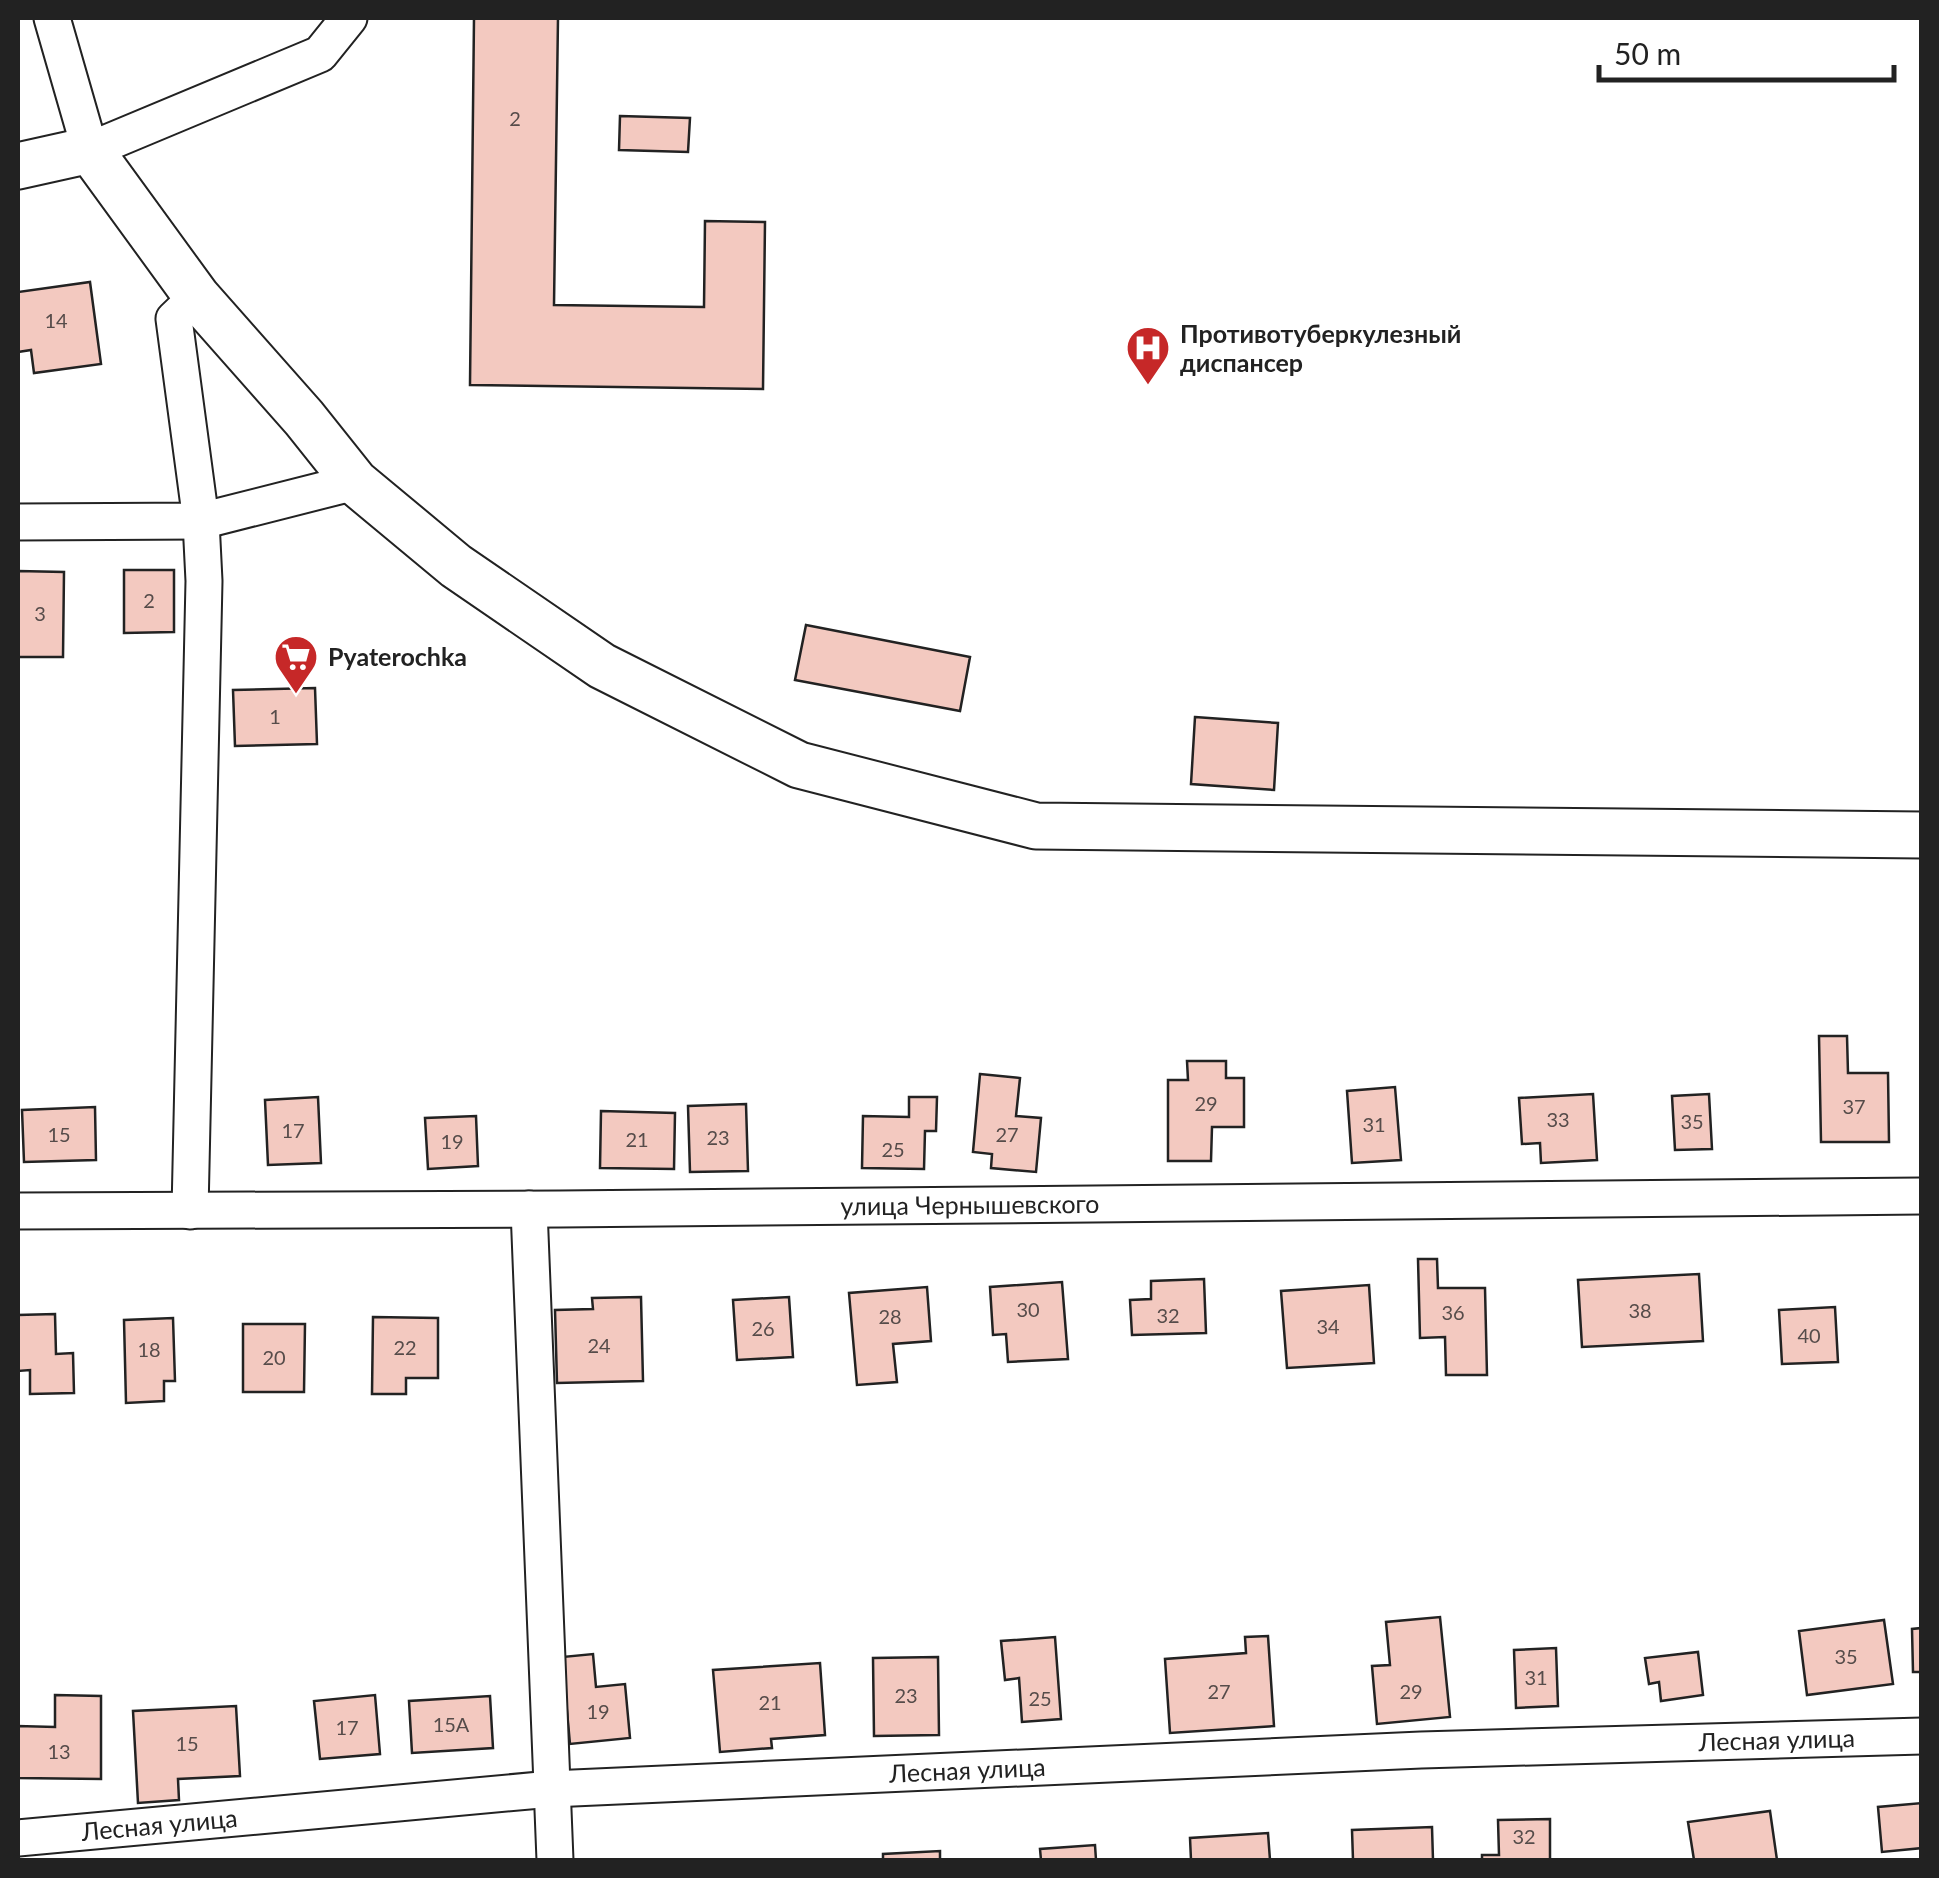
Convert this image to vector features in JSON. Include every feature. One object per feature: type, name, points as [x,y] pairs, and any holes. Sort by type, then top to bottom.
[{"type":"street","points":[[52,18],[90,150],[197,297],[355,482],[456,566],[602,666],[799,765],[1036,826],[1922,834]]},
{"type":"street","points":[[18,166],[90,150],[320,54],[349,18]]},
{"type":"street","points":[[190,1211],[204,581],[174,320],[197,297]]},
{"type":"street","points":[[18,522],[200,522],[355,482]]},
{"type":"street","name":"улица Чернышевского","points":[[18,1211],[1922,1196]]},
{"type":"street","points":[[530,1209],[555,1860]]},
{"type":"street","name":"Лесная улица","points":[[18,1838],[551,1789],[1401,1750],[1922,1736]]},
{"type":"building","points":[[474,18],[558,18],[554,305],[704,307],[705,221],[765,222],[763,389],[470,385]]},
{"type":"building","points":[[620,116],[690,118],[688,152],[619,150]]},
{"type":"building","points":[[90,282],[101,364],[34,373],[31,350],[18,352],[18,292]]},
{"type":"building","points":[[124,570],[174,570],[174,632],[124,633]]},
{"type":"building","points":[[18,571],[64,572],[63,657],[18,657]]},
{"type":"building","points":[[806,625],[970,657],[960,711],[795,680]]},
{"type":"building","points":[[315,688],[317,744],[235,746],[233,690]]},
{"type":"building","points":[[1195,717],[1278,723],[1274,790],[1191,784]]},
{"type":"building","points":[[1819,1036],[1847,1036],[1848,1073],[1888,1073],[1889,1142],[1821,1142]]},
{"type":"building","points":[[1187,1061],[1226,1061],[1226,1078],[1244,1078],[1244,1127],[1212,1127],[1211,1161],[1168,1161],[1168,1080],[1188,1080]]},
{"type":"building","points":[[980,1074],[1020,1078],[1016,1116],[1041,1118],[1036,1172],[991,1168],[992,1154],[973,1152]]},
{"type":"building","points":[[1395,1087],[1401,1160],[1352,1163],[1347,1091]]},
{"type":"building","points":[[1593,1094],[1597,1160],[1541,1163],[1540,1143],[1522,1144],[1519,1098]]},
{"type":"building","points":[[1709,1094],[1712,1149],[1675,1150],[1672,1096]]},
{"type":"building","points":[[318,1097],[321,1163],[268,1165],[265,1100]]},
{"type":"building","points":[[909,1097],[937,1097],[936,1131],[925,1131],[924,1169],[862,1168],[863,1116],[909,1117]]},
{"type":"building","points":[[746,1104],[748,1171],[690,1172],[688,1106]]},
{"type":"building","points":[[95,1107],[96,1160],[24,1162],[22,1110]]},
{"type":"building","points":[[601,1111],[675,1113],[674,1169],[600,1168]]},
{"type":"building","points":[[476,1116],[478,1166],[428,1169],[425,1118]]},
{"type":"building","points":[[1418,1259],[1437,1259],[1438,1288],[1485,1288],[1487,1375],[1446,1375],[1445,1337],[1420,1338]]},
{"type":"building","points":[[1699,1274],[1703,1341],[1582,1347],[1578,1280]]},
{"type":"building","points":[[1204,1279],[1206,1333],[1132,1335],[1130,1300],[1151,1299],[1151,1281]]},
{"type":"building","points":[[1062,1282],[1068,1359],[1008,1362],[1006,1334],[993,1335],[990,1287]]},
{"type":"building","points":[[1369,1285],[1374,1363],[1287,1368],[1281,1291]]},
{"type":"building","points":[[927,1287],[931,1341],[893,1344],[897,1382],[857,1385],[849,1293]]},
{"type":"building","points":[[641,1297],[643,1381],[557,1383],[555,1310],[593,1309],[592,1298]]},
{"type":"building","points":[[789,1297],[793,1357],[737,1360],[733,1300]]},
{"type":"building","points":[[1835,1307],[1838,1362],[1782,1364],[1779,1310]]},
{"type":"building","points":[[55,1314],[56,1354],[73,1353],[74,1393],[30,1394],[30,1370],[18,1371],[18,1315]]},
{"type":"building","points":[[373,1317],[438,1318],[438,1378],[406,1378],[406,1394],[372,1394]]},
{"type":"building","points":[[173,1318],[175,1381],[164,1381],[164,1401],[126,1403],[124,1320]]},
{"type":"building","points":[[243,1324],[305,1324],[304,1392],[243,1392]]},
{"type":"building","points":[[1440,1617],[1450,1717],[1377,1724],[1372,1666],[1390,1665],[1386,1622]]},
{"type":"building","points":[[1884,1620],[1893,1684],[1807,1695],[1799,1631]]},
{"type":"building","points":[[1922,1628],[1922,1672],[1913,1672],[1912,1629]]},
{"type":"building","points":[[1268,1636],[1274,1726],[1170,1733],[1165,1659],[1246,1653],[1245,1637]]},
{"type":"building","points":[[1055,1637],[1061,1719],[1022,1722],[1019,1678],[1005,1680],[1001,1641]]},
{"type":"building","points":[[1556,1648],[1558,1706],[1516,1708],[1514,1650]]},
{"type":"building","points":[[1698,1652],[1703,1695],[1661,1701],[1659,1682],[1649,1684],[1645,1658]]},
{"type":"building","points":[[593,1654],[596,1687],[625,1684],[630,1738],[570,1744],[562,1657]]},
{"type":"building","points":[[938,1657],[939,1735],[874,1736],[873,1658]]},
{"type":"building","points":[[820,1663],[825,1735],[771,1739],[772,1748],[720,1752],[713,1670]]},
{"type":"building","points":[[55,1695],[101,1696],[101,1779],[18,1778],[18,1726],[55,1727]]},
{"type":"building","points":[[375,1695],[380,1754],[320,1759],[314,1701]]},
{"type":"building","points":[[490,1696],[493,1748],[412,1753],[409,1701]]},
{"type":"building","points":[[236,1706],[240,1776],[178,1779],[179,1800],[138,1803],[133,1711]]},
{"type":"building","points":[[1922,1803],[1922,1848],[1882,1852],[1878,1807]]},
{"type":"building","points":[[1770,1811],[1777,1860],[1694,1860],[1688,1822]]},
{"type":"building","points":[[1550,1819],[1550,1860],[1482,1860],[1482,1855],[1499,1855],[1498,1820]]},
{"type":"building","points":[[1432,1827],[1433,1860],[1353,1860],[1352,1830]]},
{"type":"building","points":[[1268,1833],[1270,1860],[1191,1860],[1190,1838]]},
{"type":"building","points":[[1095,1845],[1096,1860],[1041,1860],[1040,1849]]},
{"type":"building","points":[[940,1851],[940,1860],[883,1860],[883,1854]]},
{"type":"place","name":"Противотуберкулезный диспансер","points":[[1148,386]]},
{"type":"place","name":"Pyaterochka","points":[[296,695]]}]
